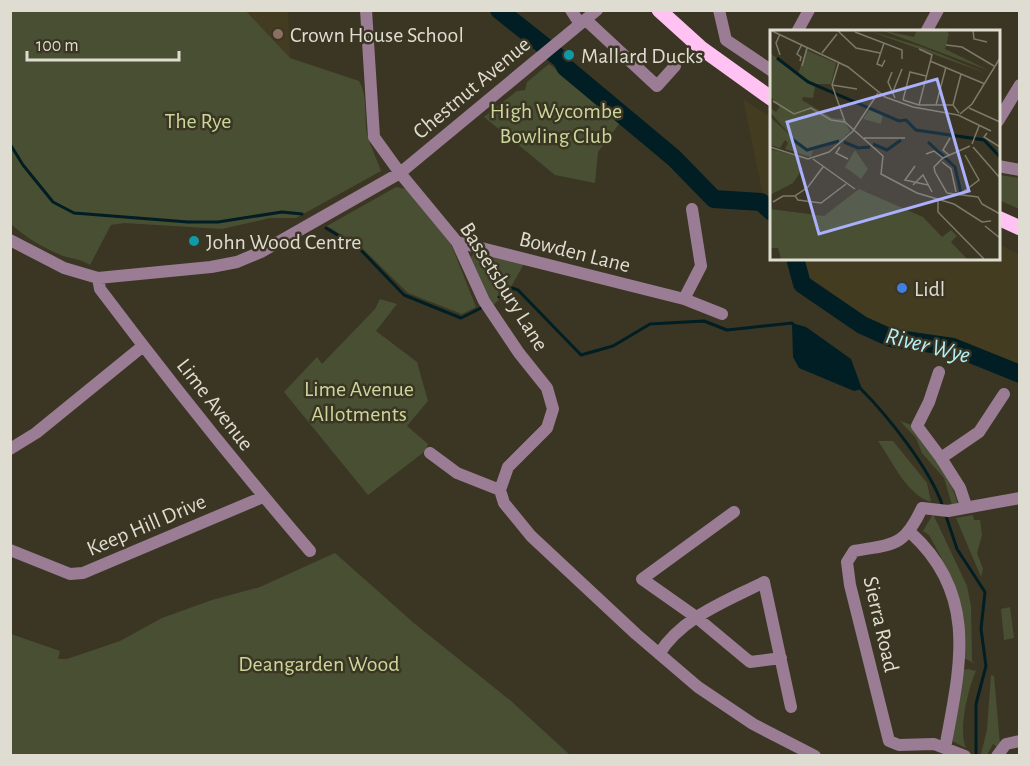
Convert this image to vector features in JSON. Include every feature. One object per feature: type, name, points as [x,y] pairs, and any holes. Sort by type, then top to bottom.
[{"type":"main road","points":[[659,10],[711,55],[770,98]]},
{"type":"main road","points":[[1000,218],[1020,228]]},
{"type":"street","name":"Bassetsbury Lane","points":[[366,10],[374,137],[400,173],[457,242],[484,301],[519,353],[547,388],[553,409],[547,428],[508,467],[500,490]]},
{"type":"street","points":[[571,10],[657,87],[675,66]]},
{"type":"street","name":"Chestnut Avenue","points":[[10,240],[64,268],[98,278],[162,274],[237,262],[261,252],[400,173],[597,10]]},
{"type":"street","points":[[719,10],[726,40],[770,70]]},
{"type":"street","points":[[798,30],[809,10]]},
{"type":"street","points":[[927,30],[938,10]]},
{"type":"street","points":[[711,55],[726,40]]},
{"type":"street","points":[[1000,119],[1020,85]]},
{"type":"street","points":[[1000,166],[1020,170]]},
{"type":"street","points":[[684,299],[701,266],[692,209]]},
{"type":"street","name":"Bowden Lane","points":[[457,242],[684,299],[722,314]]},
{"type":"street","name":"Lime Avenue","points":[[98,278],[100,289],[143,346],[263,497],[310,551]]},
{"type":"street","points":[[10,449],[36,433],[143,346]]},
{"type":"street","points":[[939,372],[929,402],[917,426],[960,488],[966,506]]},
{"type":"street","points":[[941,458],[979,432],[1004,394]]},
{"type":"street","points":[[430,453],[457,474],[500,490],[504,503],[531,536],[658,654],[698,687],[753,724],[815,756]]},
{"type":"street","name":"Keep Hill Drive","points":[[10,550],[70,574],[83,573],[263,497]]},
{"type":"street","name":"Sierra Road","points":[[963,755],[934,744],[899,745],[889,741],[850,585],[847,562],[854,551],[893,544],[910,532],[922,508],[948,511],[1020,498]]},
{"type":"street","points":[[734,512],[642,579],[696,617],[750,662],[781,658]]},
{"type":"street","points":[[910,532],[930,550],[955,597],[961,632],[961,664],[945,748]]},
{"type":"street","points":[[658,654],[666,641],[696,617],[764,582],[791,707]]},
{"type":"street","points":[[997,756],[1006,744],[1020,741]]},
{"type":"shaded area","name":"Crown House School","points":[[246,11],[288,11],[290,59]]},
{"type":"shaded area","points":[[743,99],[770,117],[770,202],[764,200]]},
{"type":"shaded area","points":[[1000,245],[1019,255],[1019,375],[991,358],[961,347],[899,337],[863,323],[810,284],[804,276],[800,260],[1000,260]]},
{"type":"green space","name":"The Rye","points":[[10,11],[246,11],[290,58],[359,81],[365,100],[367,134],[381,171],[296,218],[270,218],[222,229],[124,223],[111,225],[90,265],[49,250],[11,224]]},
{"type":"green space","name":"High Wycombe Bowling Club","points":[[549,64],[622,120],[598,152],[595,183],[555,175],[484,117],[517,91],[525,90],[527,82]]},
{"type":"green space","points":[[1000,175],[1019,178],[1019,209],[1000,200]]},
{"type":"green space","points":[[396,187],[406,189],[451,244],[476,307],[462,314],[408,293],[361,247],[327,226]]},
{"type":"green space","points":[[476,251],[525,262],[512,285],[492,307],[469,259]]},
{"type":"green space","name":"Lime Avenue Allotments","points":[[380,299],[397,304],[376,331],[417,362],[428,401],[407,426],[428,444],[424,452],[368,495],[284,392],[317,357],[322,364],[375,309]]},
{"type":"green space","points":[[900,421],[917,427],[945,467],[958,504],[952,505],[944,478],[922,453],[916,438]]},
{"type":"green space","points":[[878,441],[893,441],[927,483],[931,502],[922,498],[907,485]]},
{"type":"green space","points":[[933,514],[967,586],[971,606],[972,661],[975,664],[964,658],[960,607],[952,580],[929,535],[923,531]]},
{"type":"green space","points":[[973,515],[974,520],[980,520],[982,535],[977,553],[983,569],[981,577],[956,518]]},
{"type":"green space","name":"Deangarden Wood","points":[[335,553],[415,624],[511,701],[570,755],[11,755],[11,634],[60,651],[58,659],[67,659],[120,641],[162,618],[212,600],[260,587]]},
{"type":"green space","points":[[1010,607],[1014,638],[1004,640],[1001,609]]},
{"type":"green space","points":[[963,670],[976,671],[967,698],[964,721],[966,748],[952,741]]},
{"type":"green space","points":[[991,675],[994,676],[1000,744],[997,747],[993,744],[987,755],[981,754],[987,730]]},
{"type":"water","points":[[792,323],[806,327],[851,359],[862,389],[854,391],[799,368],[793,357]]},
{"type":"waterway","name":"River Wye","points":[[499,10],[562,60],[565,67],[674,158],[714,199],[761,202],[770,210]]},
{"type":"waterway","points":[[10,144],[23,165],[53,202],[74,213],[188,222],[218,222],[282,212],[302,214]]},
{"type":"waterway","points":[[326,228],[359,248],[404,295],[461,318],[483,307]]},
{"type":"waterway","name":"River Wye","points":[[796,260],[802,284],[862,325],[891,338],[953,347],[1020,374]]},
{"type":"waterway","points":[[499,297],[512,288],[518,290],[581,355],[613,346],[650,324],[704,321],[727,330],[792,323],[794,326]]},
{"type":"waterway","points":[[860,388],[908,444],[929,477],[943,507]]},
{"type":"waterway","points":[[945,513],[957,549],[985,592],[981,629],[986,666],[976,704],[976,756]]},
{"type":"place","name":"Crown House School","points":[[278,34]]},
{"type":"place","name":"Mallard Ducks","points":[[569,55]]},
{"type":"place","name":"John Wood Centre","points":[[194,241]]},
{"type":"place","name":"Lidl","points":[[902,288]]}]
